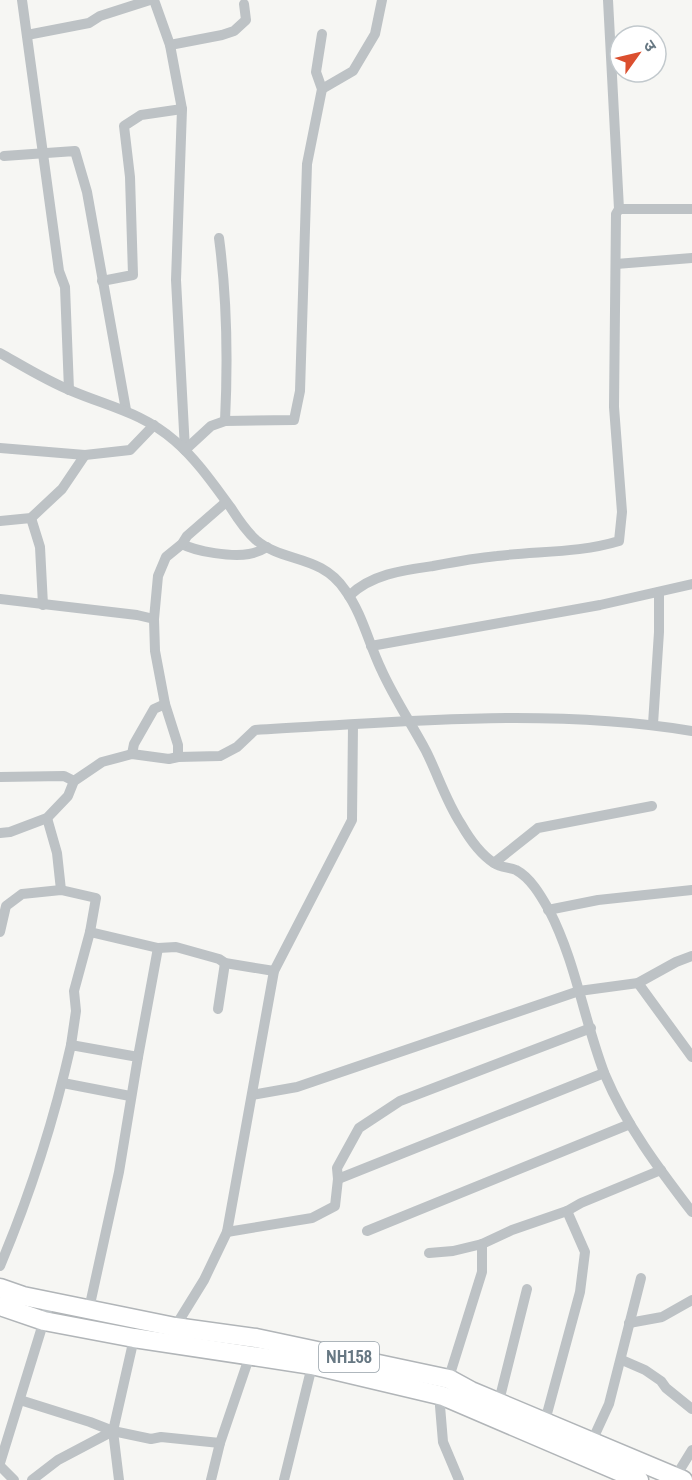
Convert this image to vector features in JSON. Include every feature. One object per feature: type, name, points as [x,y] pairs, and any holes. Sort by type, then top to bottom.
[{"type":"highway","name":"NH158","points":[[0,1288],[23,1296],[175,1327],[446,1388],[471,1391],[592,1441],[673,1478]]},
{"type":"highway","points":[[0,1306],[44,1321],[134,1338],[253,1346]]},
{"type":"highway","points":[[446,1388],[639,1480]]},
{"type":"street","points":[[22,0],[59,271],[65,287],[69,390]]},
{"type":"street","points":[[27,35],[89,23],[100,16],[152,0],[170,45],[182,109],[176,280],[185,450]]},
{"type":"street","points":[[322,89],[353,71],[375,34],[382,0]]},
{"type":"street","points":[[349,596],[359,586],[396,572],[496,556],[551,553],[619,541],[622,512],[614,407],[616,214],[619,209],[608,0]]},
{"type":"street","points":[[170,45],[234,31],[246,20],[244,4]]},
{"type":"street","points":[[185,450],[211,426],[225,421],[294,420],[300,391],[307,164],[322,89],[316,72],[322,34]]},
{"type":"street","points":[[102,280],[133,275],[130,177],[124,126],[141,115],[182,109]]},
{"type":"street","points":[[4,156],[75,151],[87,192],[126,410]]},
{"type":"street","points":[[619,209],[692,209]]},
{"type":"street","points":[[219,238],[223,268],[227,363],[225,421]]},
{"type":"street","points":[[616,264],[692,258]]},
{"type":"street","points":[[0,353],[69,390],[126,410],[154,424],[185,450],[201,468],[256,540],[267,547],[311,562],[337,579],[349,596],[381,670],[424,748],[458,820],[485,857],[494,863],[514,869],[529,880],[549,910],[579,991],[604,1073],[630,1124],[692,1212]]},
{"type":"street","points":[[0,448],[85,455],[130,450],[154,424]]},
{"type":"street","points":[[0,521],[31,518],[62,489],[85,455]]},
{"type":"street","points":[[178,757],[178,745],[165,704],[155,651],[154,619],[158,576],[166,557],[226,502]]},
{"type":"street","points":[[31,518],[40,547],[43,605]]},
{"type":"street","points":[[182,544],[191,549],[241,555],[252,554],[267,547]]},
{"type":"street","points":[[371,646],[600,605],[692,584]]},
{"type":"street","points":[[653,724],[659,632],[659,592]]},
{"type":"street","points":[[0,599],[154,619]]},
{"type":"street","points":[[132,754],[134,744],[154,709],[165,704]]},
{"type":"street","points":[[0,833],[10,832],[47,818],[68,796],[74,781],[102,762],[132,754],[169,759],[220,756],[237,747],[255,730],[516,718],[600,719],[692,730]]},
{"type":"street","points":[[175,1327],[204,1280],[227,1232],[274,971],[352,820],[353,725]]},
{"type":"street","points":[[0,777],[64,776],[74,781]]},
{"type":"street","points":[[494,863],[537,828],[652,806]]},
{"type":"street","points":[[47,818],[57,853],[61,890]]},
{"type":"street","points":[[0,932],[6,906],[22,894],[61,890],[96,898],[90,932],[74,991],[76,1011],[63,1083],[17,1225],[0,1266]]},
{"type":"street","points":[[549,910],[598,900],[692,890]]},
{"type":"street","points":[[90,932],[158,948],[176,947],[219,959],[225,963],[274,971]]},
{"type":"street","points":[[89,1309],[119,1172],[130,1096],[158,948]]},
{"type":"street","points":[[252,1095],[297,1087],[579,991],[638,983],[692,956]]},
{"type":"street","points":[[218,1009],[225,963]]},
{"type":"street","points":[[638,983],[692,1056]]},
{"type":"street","points":[[227,1232],[312,1218],[335,1206],[337,1168],[359,1128],[400,1101],[591,1028]]},
{"type":"street","points":[[71,1045],[138,1058]]},
{"type":"street","points":[[338,1179],[604,1073]]},
{"type":"street","points":[[63,1083],[130,1096]]},
{"type":"street","points":[[367,1231],[630,1124]]},
{"type":"street","points":[[429,1253],[453,1251],[482,1244],[512,1230],[567,1211],[661,1170]]},
{"type":"street","points":[[545,1421],[580,1292],[585,1252],[567,1211]]},
{"type":"street","points":[[459,1480],[442,1442],[440,1406],[482,1272],[482,1244]]},
{"type":"street","points":[[592,1441],[609,1404],[622,1360],[640,1278]]},
{"type":"street","points":[[499,1401],[527,1289]]},
{"type":"street","points":[[629,1323],[662,1317],[692,1300]]},
{"type":"street","points":[[14,1480],[0,1464],[50,1301]]},
{"type":"street","points":[[119,1480],[113,1431],[139,1320]]},
{"type":"street","points":[[211,1480],[220,1443],[253,1346]]},
{"type":"street","points":[[284,1480],[314,1358]]},
{"type":"street","points":[[622,1360],[645,1370],[661,1381],[666,1388],[692,1409]]},
{"type":"street","points":[[20,1400],[113,1431],[150,1439],[160,1437],[220,1443]]},
{"type":"street","points":[[32,1480],[58,1460],[113,1431]]},
{"type":"street","points":[[673,1478],[692,1450]]}]
